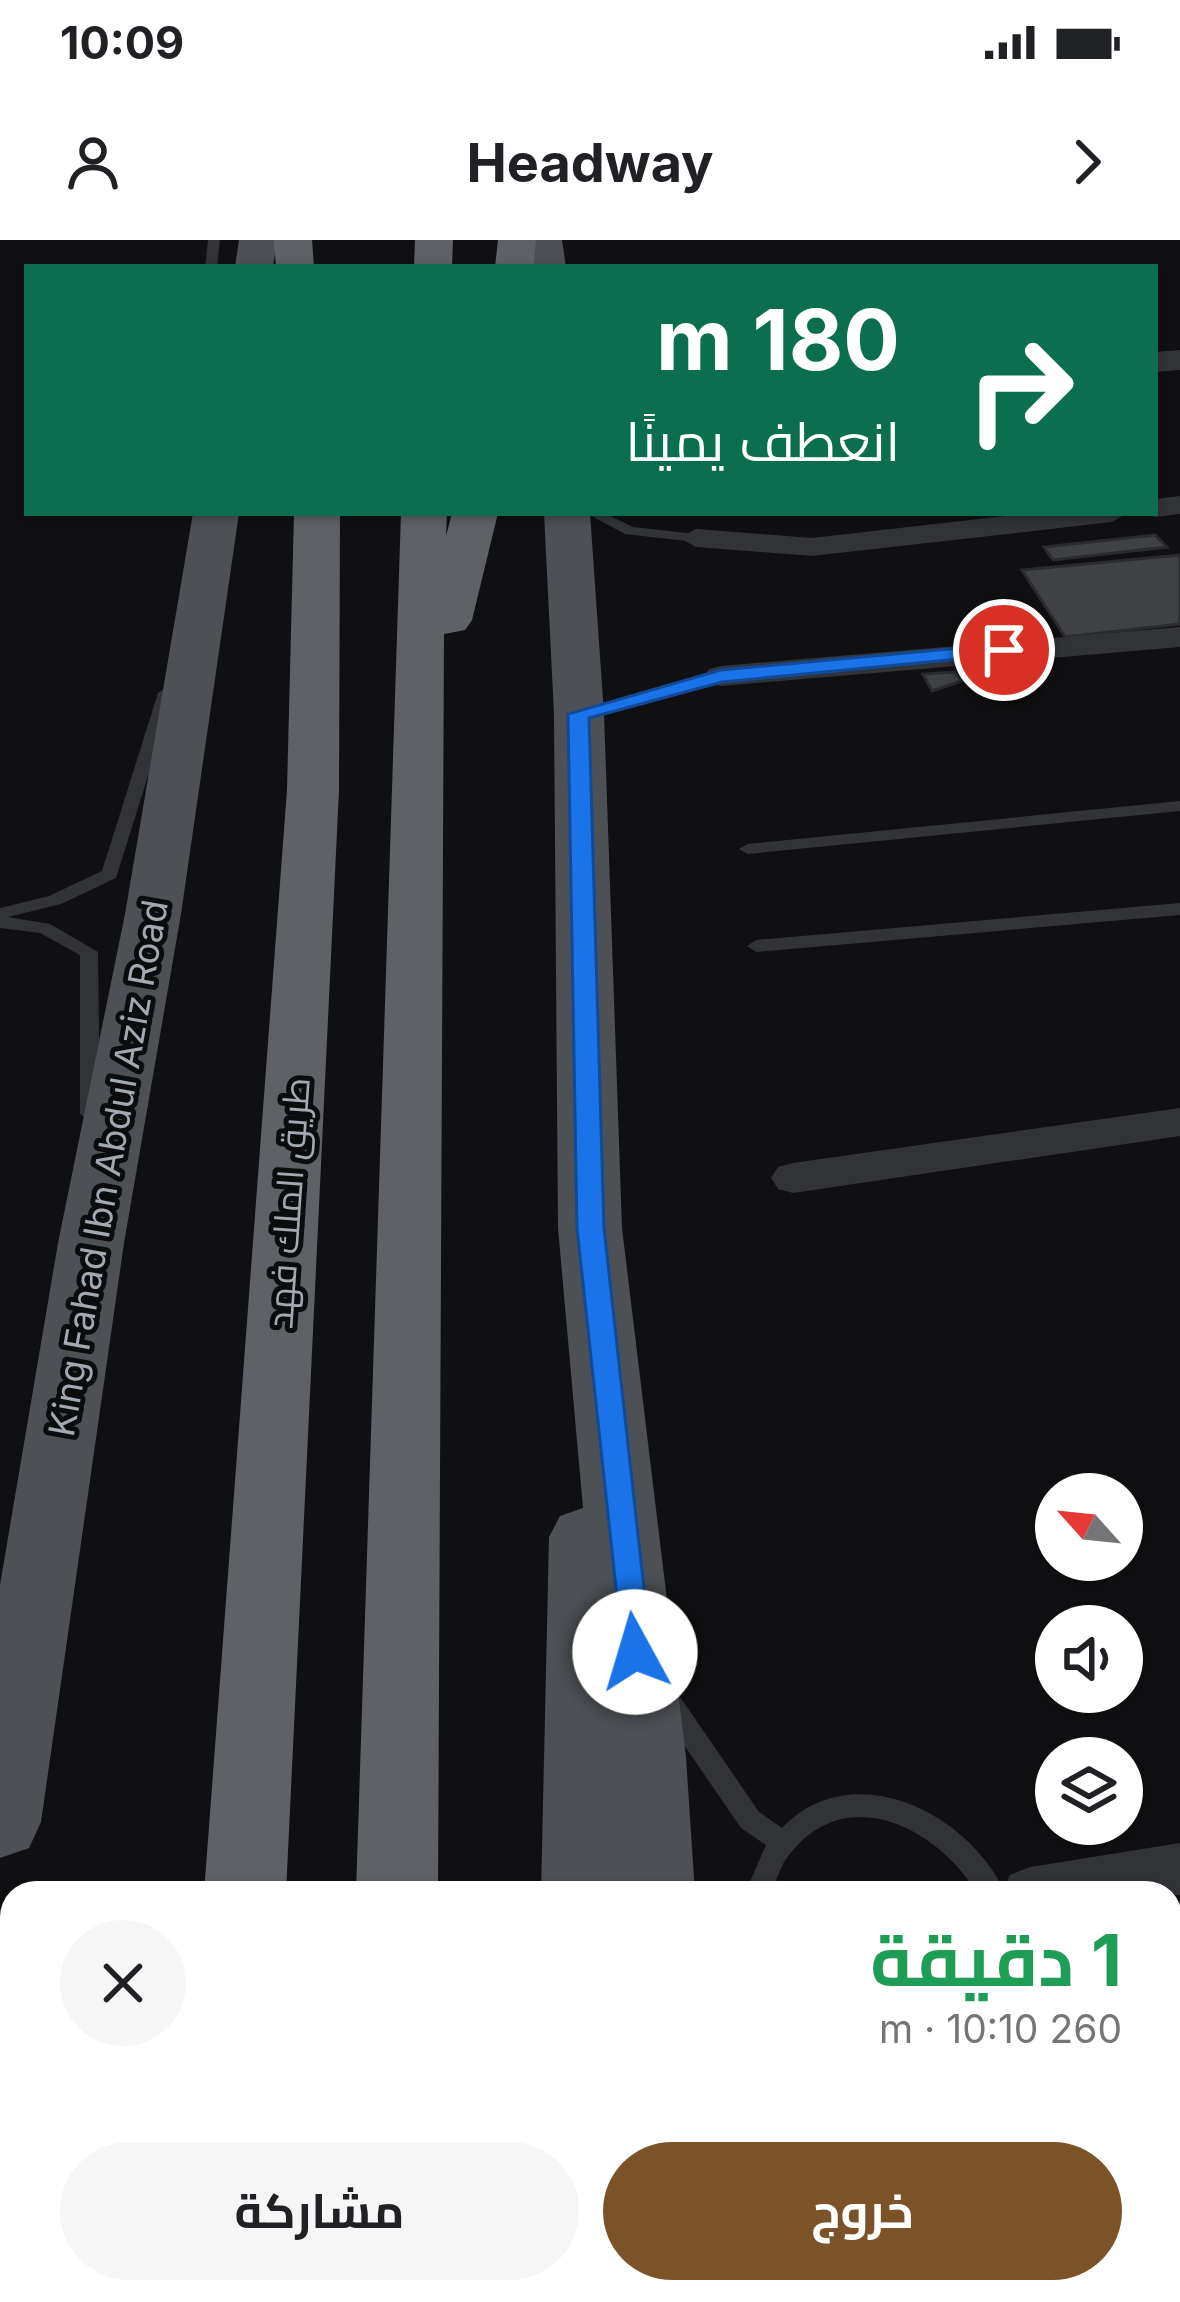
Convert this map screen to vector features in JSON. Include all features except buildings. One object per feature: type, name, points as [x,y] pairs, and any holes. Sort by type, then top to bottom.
[{"type":"highway","name":"طريق الملك فهد","points":[[246,1881],[313,790],[316,516]]},
{"type":"highway","points":[[397,1881],[424,516]]},
{"type":"highway","points":[[416,752],[474,516]]},
{"type":"main road","points":[[567,516],[579,714],[590,1228],[582,1881]]},
{"type":"main road","name":"King Fahad Ibn Abdul Aziz Road","points":[[0,1822],[91,1243],[153,914],[211,526]]},
{"type":"main road","points":[[590,1228],[646,1757],[652,1881]]},
{"type":"street","points":[[696,538],[812,547],[1086,516]]},
{"type":"street","points":[[721,676],[1180,637]]},
{"type":"street","points":[[793,1178],[1180,1122]]},
{"type":"street","points":[[1105,1881],[1180,1869]]},
{"type":"lane","points":[[599,516],[630,531],[696,538]]},
{"type":"lane","points":[[0,918],[55,900],[110,874],[211,526]]},
{"type":"lane","points":[[579,714],[721,676]]},
{"type":"lane","points":[[748,849],[1180,806]]},
{"type":"lane","points":[[756,946],[1180,909]]},
{"type":"lane","points":[[0,918],[44,928],[89,952],[91,1243]]},
{"type":"lane","points":[[635,1652],[750,1820],[782,1842]]},
{"type":"lane","points":[[761,1881],[764,1867],[782,1842],[806,1822],[835,1810],[867,1805],[901,1810],[933,1823],[960,1843],[987,1881]]},
{"type":"route","points":[[635,1652],[590,1228],[579,714],[721,676],[1004,650]]}]
